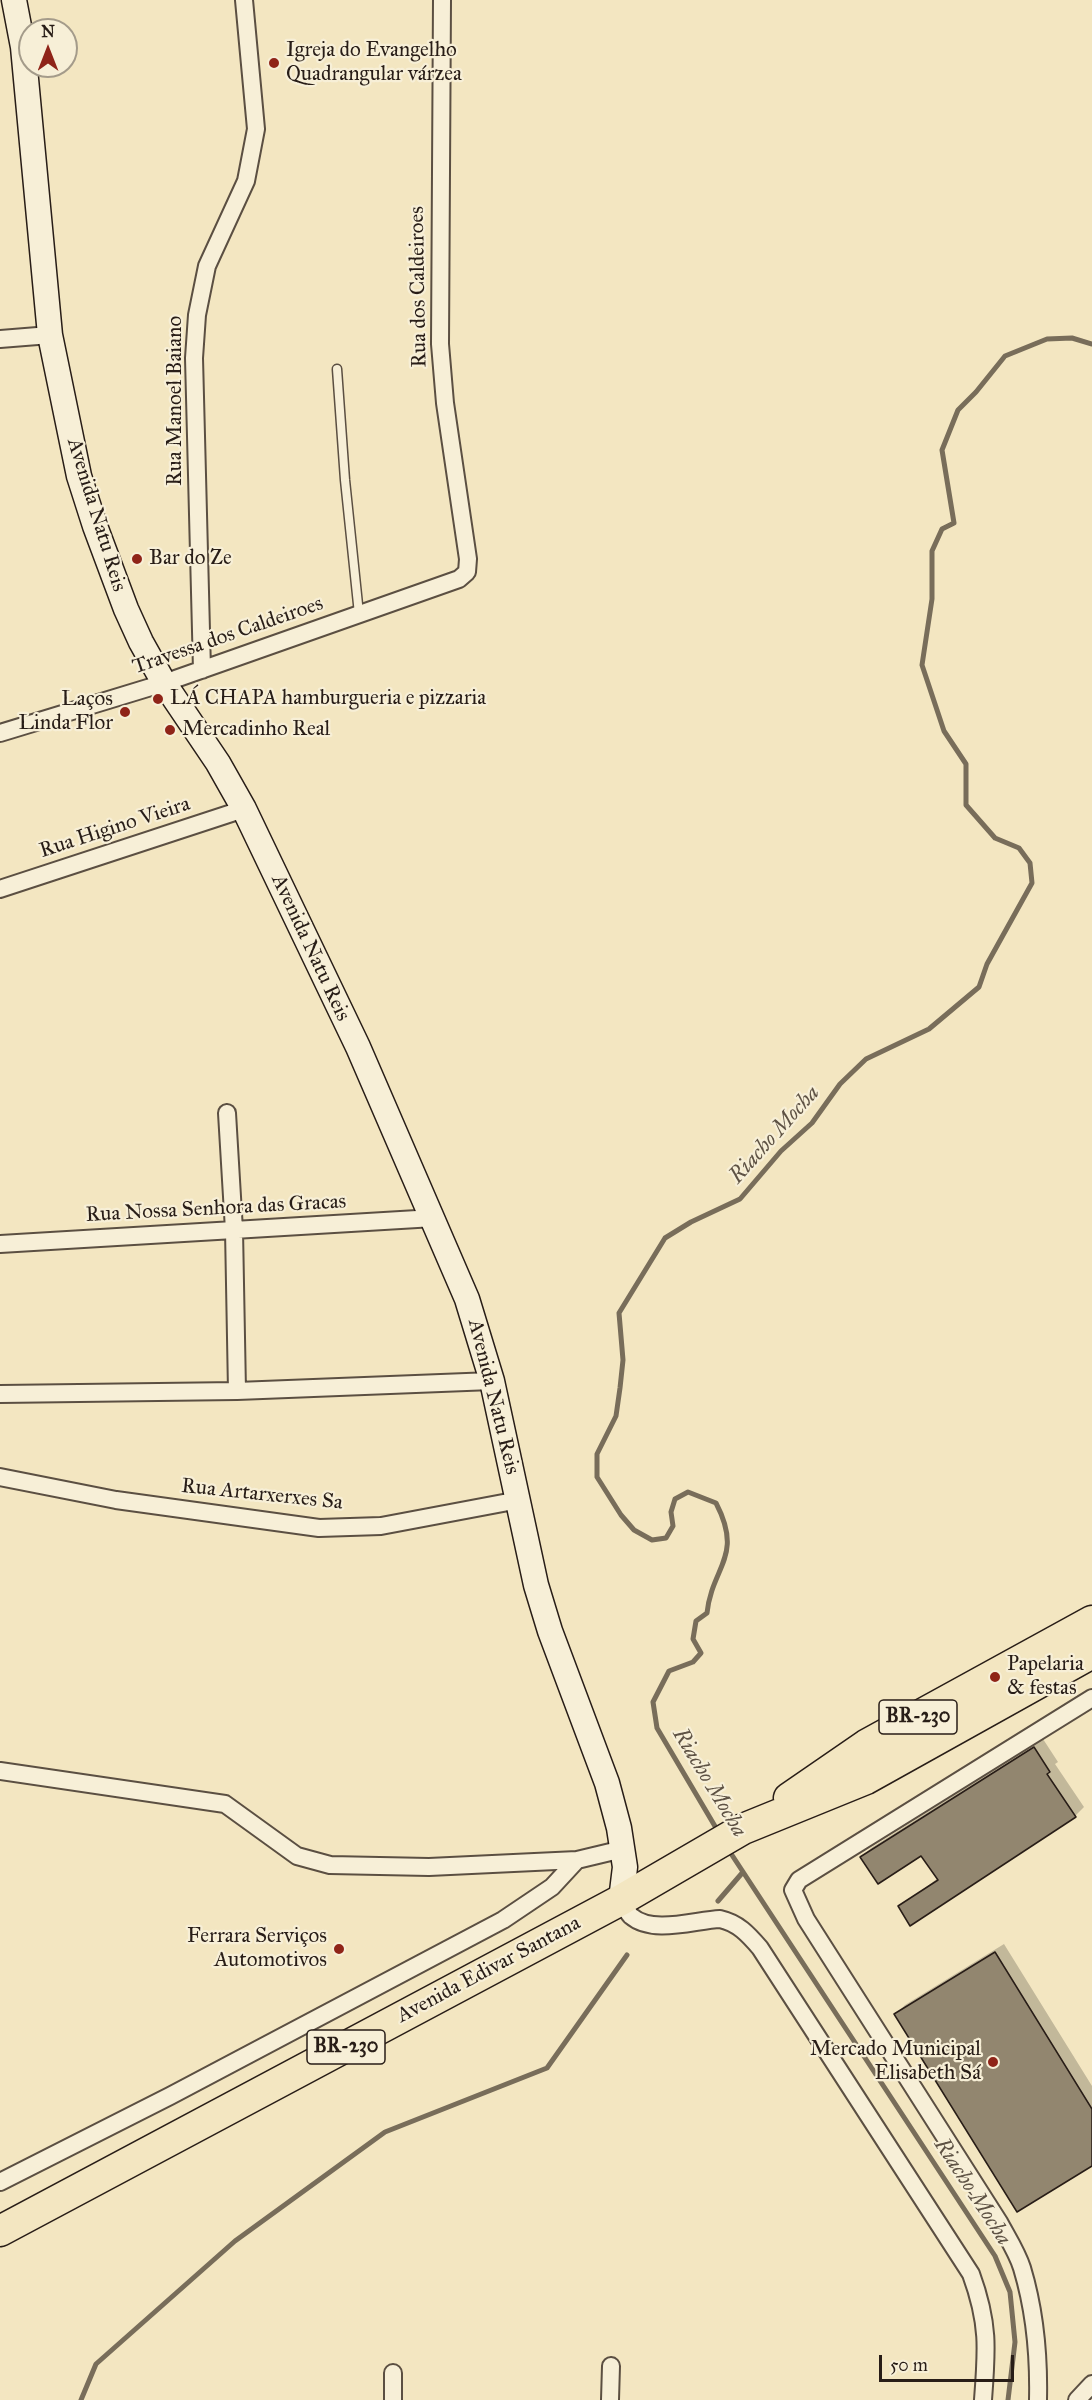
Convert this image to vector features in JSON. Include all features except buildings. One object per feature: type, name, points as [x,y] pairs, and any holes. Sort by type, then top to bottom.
[{"type":"highway","name":"BR-230","points":[[747,1826],[859,1749],[1092,1621]]},
{"type":"highway","name":"BR-230","points":[[747,1826],[866,1779],[1092,1653]]},
{"type":"highway","name":"Avenida Edivar Santana","points":[[0,2231],[621,1900],[690,1857],[747,1826]]},
{"type":"street","name":"Avenida Natu Reis","points":[[14,0],[23,47],[50,335],[79,476],[126,609],[164,683],[218,763],[244,809],[353,1037],[434,1218],[467,1299],[492,1381],[543,1607],[607,1783],[623,1849],[625,1867],[621,1900]]},
{"type":"street","name":"Rua Manoel Baiano","points":[[202,670],[194,358],[197,315],[207,266],[246,181],[256,129],[244,0]]},
{"type":"street","name":"Rua dos Caldeiroes","points":[[442,0],[440,344],[445,403],[468,559],[467,572]]},
{"type":"street","points":[[0,339],[50,335]]},
{"type":"street","name":"Travessa dos Caldeiroes","points":[[0,733],[202,670],[459,579],[467,572]]},
{"type":"street","name":"Rua Higino Vieira","points":[[0,889],[244,809]]},
{"type":"street","points":[[227,1113],[234,1230],[237,1390]]},
{"type":"street","name":"Rua Nossa Senhora das Gracas","points":[[0,1244],[434,1218]]},
{"type":"street","points":[[0,1385],[0,1394],[237,1390],[492,1381]]},
{"type":"street","name":"Rua Artarxerxes Sa","points":[[0,1477],[116,1500],[319,1528],[381,1526],[519,1500]]},
{"type":"street","points":[[1038,2400],[1039,2364],[1035,2322],[1021,2266],[999,2222],[806,1919],[793,1890],[799,1880],[1092,1698]]},
{"type":"street","points":[[0,1772],[225,1804],[297,1856],[330,1865],[429,1867],[577,1860],[623,1849]]},
{"type":"street","name":"Avenida Edivar Santana","points":[[0,2182],[170,2096],[503,1920],[552,1887],[577,1860]]},
{"type":"street","points":[[621,1900],[631,1916],[642,1922],[659,1925],[720,1919],[729,1921],[746,1931],[760,1948],[970,2274],[981,2301],[986,2326],[983,2400]]},
{"type":"street","points":[[610,2366],[610,2400]]},
{"type":"street","points":[[393,2373],[393,2400]]},
{"type":"street","points":[[1077,2400],[1092,2384]]},
{"type":"lane","points":[[337,369],[345,480],[359,614]]},
{"type":"waterway","name":"Riacho Mocha","points":[[719,1833],[657,1728],[653,1702],[669,1671],[693,1662],[701,1653],[693,1639],[696,1621],[707,1613],[714,1584],[724,1561],[727,1536],[724,1521],[716,1503],[688,1492],[675,1499],[671,1512],[673,1526],[666,1538],[652,1540],[634,1530],[621,1515],[597,1477],[597,1454],[616,1416],[620,1388],[623,1360],[619,1313],[665,1238],[691,1222],[740,1199],[781,1151],[812,1123],[840,1084],[866,1059],[929,1029],[979,987],[987,964],[1032,883],[1030,863],[1019,848],[995,838],[966,805],[966,764],[944,731],[922,665],[932,599],[932,551],[942,529],[954,523],[942,450],[958,410],[1005,356],[1047,339],[1072,338],[1092,344]]},
{"type":"waterway","name":"Riacho Mocha","points":[[728,1849],[995,2256],[1010,2292],[1015,2342],[1008,2400]]},
{"type":"waterway","points":[[718,1901],[743,1872]]},
{"type":"waterway","points":[[81,2400],[96,2364],[235,2241],[385,2132],[547,2068],[627,1955]]},
{"type":"place","name":"Igreja do Evangelho Quadrangular várzea","points":[[274,63]]},
{"type":"place","name":"Bar do Ze","points":[[137,559]]},
{"type":"place","name":"LÁ CHAPA hamburgueria e pizzaria","points":[[158,699]]},
{"type":"place","name":"Laços Linda Flor","points":[[125,712]]},
{"type":"place","name":"Mercadinho Real","points":[[170,730]]},
{"type":"place","name":"Papelaria & festas","points":[[995,1677]]},
{"type":"place","name":"Ferrara Serviços Automotivos","points":[[339,1949]]},
{"type":"place","name":"Mercado Municipal Elisabeth Sá","points":[[993,2062]]}]
